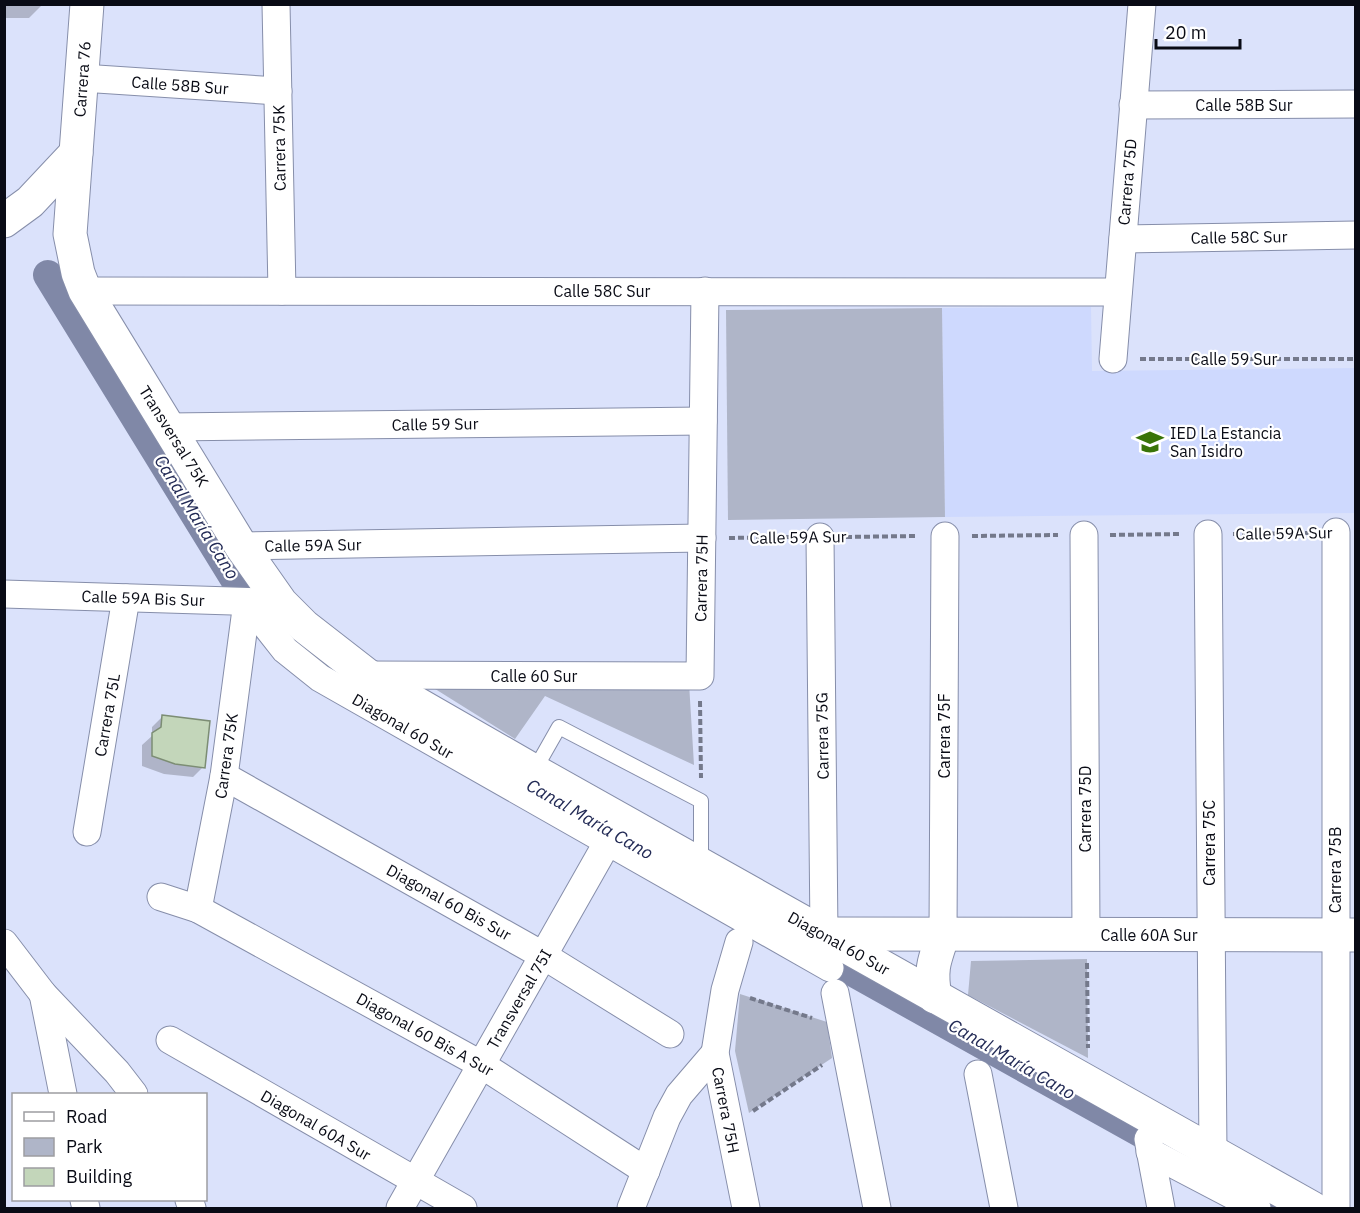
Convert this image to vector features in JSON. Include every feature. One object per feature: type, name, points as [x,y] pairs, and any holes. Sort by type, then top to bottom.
[{"type":"street","name":"Carrera 76","points":[[76,153],[87,4]]},
{"type":"street","name":"Carrera 75K","points":[[276,4],[282,291]]},
{"type":"street","name":"Carrera 75D","points":[[1113,359],[1142,4]]},
{"type":"street","name":"Calle 58B Sur","points":[[82,78],[278,91]]},
{"type":"street","name":"Calle 58B Sur","points":[[1133,105],[1356,104]]},
{"type":"street","points":[[4,221],[30,202],[76,153]]},
{"type":"street","name":"Transversal 75K","points":[[76,153],[70,234],[78,273],[85,291],[242,546],[281,603],[304,626],[367,675]]},
{"type":"street","name":"Calle 58C Sur","points":[[1123,239],[1356,235]]},
{"type":"street","name":"Calle 58C Sur","points":[[85,291],[1118,292]]},
{"type":"street","name":"Carrera 75H","points":[[700,676],[705,291]]},
{"type":"street","name":"Calle 59 Sur","points":[[168,427],[703,421]]},
{"type":"street","name":"Carrera 75B","points":[[1336,532],[1345,935],[1336,1209]]},
{"type":"street","name":"Carrera 75C","points":[[1208,534],[1209,935],[1213,1153]]},
{"type":"street","name":"Carrera 75D","points":[[1084,535],[1086,935]]},
{"type":"street","name":"Carrera 75F","points":[[943,936],[945,536]]},
{"type":"street","name":"Carrera 75G","points":[[820,537],[824,934]]},
{"type":"street","name":"Calle 59A Sur","points":[[242,546],[702,538]]},
{"type":"street","name":"Calle 59A Bis Sur","points":[[4,594],[281,603]]},
{"type":"street","name":"Carrera 75L","points":[[87,832],[126,598]]},
{"type":"street","name":"Carrera 75K","points":[[198,909],[224,776],[247,602]]},
{"type":"street","name":"Diagonal 60 Sur","points":[[247,602],[285,650],[320,678],[614,831],[701,865],[1312,1209]]},
{"type":"street","name":"Diagonal 60 Sur","points":[[367,675],[534,771],[614,831],[832,981],[843,1038]]},
{"type":"street","name":"Calle 60 Sur","points":[[367,675],[700,676]]},
{"type":"street","name":"Diagonal 60 Bis Sur","points":[[224,776],[544,956],[670,1034]]},
{"type":"street","name":"Transversal 75I","points":[[400,1209],[614,831]]},
{"type":"street","name":"Diagonal 60 Bis A Sur","points":[[161,897],[198,909],[482,1065],[646,1171]]},
{"type":"street","name":"Calle 60A Sur","points":[[824,934],[1345,935]]},
{"type":"street","points":[[935,997],[931,977],[943,936]]},
{"type":"street","name":"Carrera 75H","points":[[739,942],[725,990],[715,1053],[746,1209]]},
{"type":"street","points":[[4,943],[26,979],[117,1072],[133,1093]]},
{"type":"street","points":[[26,979],[62,1093]]},
{"type":"street","points":[[843,1038],[877,1209]]},
{"type":"street","name":"Diagonal 60A Sur","points":[[170,1040],[463,1209]]},
{"type":"street","points":[[632,1209],[679,1095],[715,1053]]},
{"type":"street","points":[[978,1074],[1004,1209]]},
{"type":"street","points":[[1143,1114],[1161,1209]]},
{"type":"street","points":[[1150,1152],[1257,1209]]},
{"type":"lane","points":[[534,771],[559,727],[701,801],[701,865]]},
{"type":"path","name":"Calle 59 Sur","points":[[1113,359],[1356,359]]},
{"type":"path","name":"Calle 59A Sur","points":[[702,538],[1336,532]]},
{"type":"path","points":[[700,676],[701,801]]},
{"type":"path","points":[[1086,935],[1089,1083]]},
{"type":"path","points":[[725,990],[843,1038]]},
{"type":"path","points":[[729,1126],[843,1038]]},
{"type":"shaded area","name":"IED La Estancia San Isidro","points":[[1091,307],[1092,371],[1355,368],[1355,513],[945,517],[942,308]]},
{"type":"green space","points":[[942,308],[945,517],[728,520],[726,310]]},
{"type":"green space","points":[[424,682],[689,683],[694,765],[545,696],[515,739]]},
{"type":"green space","points":[[1087,959],[1088,1058],[968,995],[971,961]]},
{"type":"green space","points":[[740,994],[827,1022],[832,1058],[749,1113],[735,1051]]},
{"type":"building","points":[[162,715],[210,721],[205,768],[175,764],[152,756],[152,733],[161,727]]},
{"type":"waterway","name":"Canal María Cano","points":[[48,275],[238,584],[336,676]]},
{"type":"waterway","name":"Canal María Cano","points":[[807,946],[1174,1151]]},
{"type":"waterway","name":"Canal María Cano","points":[[1234,1185],[1276,1208]]},
{"type":"place","name":"IED La Estancia San Isidro","points":[[1150,442]]}]
